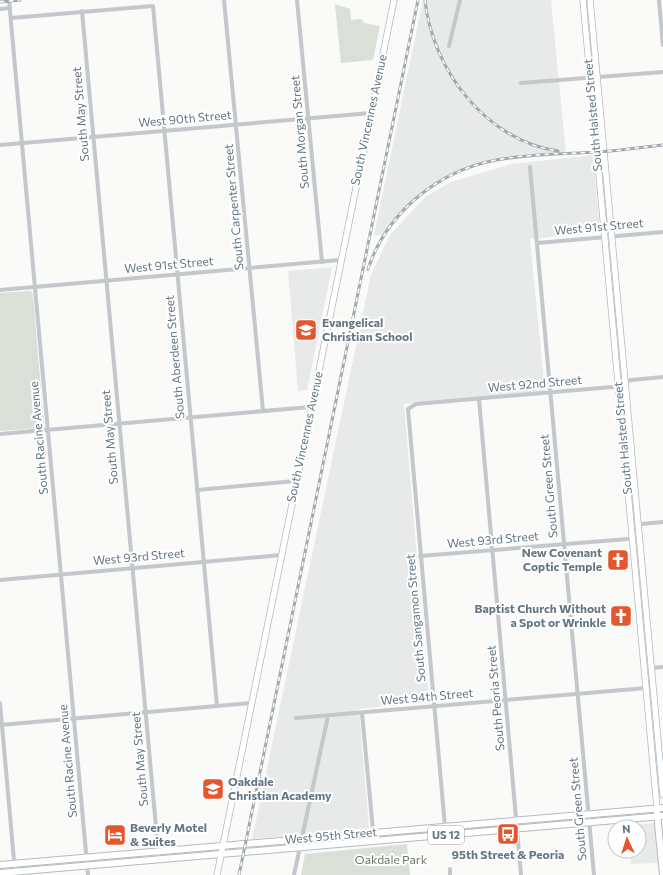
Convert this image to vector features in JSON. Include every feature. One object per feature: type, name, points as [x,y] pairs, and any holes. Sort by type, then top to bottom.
[{"type":"main road","name":"South Vincennes Avenue","points":[[217,875],[280,555],[394,0]]},
{"type":"main road","name":"South Halsted Street","points":[[583,0],[646,688],[660,808],[663,875]]},
{"type":"main road","name":"South Halsted Street","points":[[590,0],[663,795]]},
{"type":"main road","name":"West 95th Street","points":[[0,866],[660,808]]},
{"type":"main road","name":"West 95th Street","points":[[0,874],[660,816]]},
{"type":"street","name":"South Racine Avenue","points":[[9,0],[88,875]]},
{"type":"street","name":"South Carpenter Street","points":[[224,0],[263,411]]},
{"type":"street","name":"South Morgan Street","points":[[297,0],[322,262]]},
{"type":"street","points":[[449,46],[460,0]]},
{"type":"street","points":[[659,0],[663,45]]},
{"type":"street","name":"South Aberdeen Street","points":[[82,11],[153,6],[217,706]]},
{"type":"street","points":[[0,9],[10,8]]},
{"type":"street","points":[[11,18],[82,11]]},
{"type":"street","name":"South May Street","points":[[82,11],[159,860]]},
{"type":"street","points":[[521,83],[663,72]]},
{"type":"street","name":"West 90th Street","points":[[0,146],[371,113]]},
{"type":"street","name":"South Green Street","points":[[530,167],[594,875]]},
{"type":"street","name":"West 91st Street","points":[[538,243],[663,232]]},
{"type":"street","name":"West 91st Street","points":[[0,290],[340,260]]},
{"type":"street","name":"West 92nd Street","points":[[408,408],[416,404],[612,387],[631,380],[663,377]]},
{"type":"street","name":"South Peoria Street","points":[[479,399],[521,875]]},
{"type":"street","points":[[0,434],[310,407]]},
{"type":"street","name":"South Sangamon Street","points":[[408,408],[445,827]]},
{"type":"street","points":[[197,490],[295,481]]},
{"type":"street","points":[[631,525],[663,522]]},
{"type":"street","name":"West 93rd Street","points":[[420,556],[640,538]]},
{"type":"street","name":"West 93rd Street","points":[[0,580],[280,555]]},
{"type":"street","points":[[644,665],[652,668],[663,667]]},
{"type":"street","points":[[646,688],[653,682]]},
{"type":"street","name":"West 94th Street","points":[[296,718],[646,688]]},
{"type":"street","points":[[0,703],[15,872]]},
{"type":"street","points":[[1,724],[251,703]]},
{"type":"street","points":[[362,713],[374,841]]},
{"type":"street","points":[[294,875],[328,716]]},
{"type":"street","points":[[450,869],[450,875]]},
{"type":"shaded area","points":[[423,0],[551,0],[566,154],[494,161],[450,175],[417,197],[383,236],[374,235]]},
{"type":"shaded area","points":[[593,155],[600,232],[530,239],[545,391],[404,404],[429,702],[359,709],[369,828],[252,839],[371,275],[390,235],[425,197],[451,182],[512,164]]},
{"type":"shaded area","name":"Evangelical Christian School","points":[[332,267],[307,390],[298,391],[288,271]]},
{"type":"shaded area","points":[[655,823],[658,863],[631,864],[631,859],[647,859],[647,824]]},
{"type":"green space","points":[[335,4],[350,9],[351,20],[362,19],[364,23],[380,26],[373,60],[341,63]]},
{"type":"green space","points":[[31,291],[33,295],[44,425],[41,428],[0,431],[0,293]]},
{"type":"green space","points":[[499,825],[499,827],[392,836],[393,834]]},
{"type":"green space","name":"Oakdale Park","points":[[407,844],[410,875],[301,875],[305,854]]},
{"type":"railway","points":[[0,2],[20,0]]},
{"type":"railway","points":[[239,875],[418,0]]},
{"type":"railway","points":[[425,0],[430,26],[439,51],[451,75],[467,98],[486,117],[508,133],[532,144],[558,151]]},
{"type":"railway","points":[[368,269],[377,248],[388,229],[402,212],[417,197],[435,184],[454,174],[496,160],[521,156],[605,151],[663,145]]},
{"type":"place","name":"Evangelical Christian School","points":[[306,330]]},
{"type":"place","name":"New Covenant Coptic Temple","points":[[618,560]]},
{"type":"place","name":"Baptist Church Without a Spot or Wrinkle","points":[[621,616]]},
{"type":"place","name":"Oakdale Christian Academy","points":[[213,789]]},
{"type":"place","name":"95th Street & Peoria","points":[[508,834]]},
{"type":"place","name":"Beverly Motel & Suites","points":[[115,835]]}]
